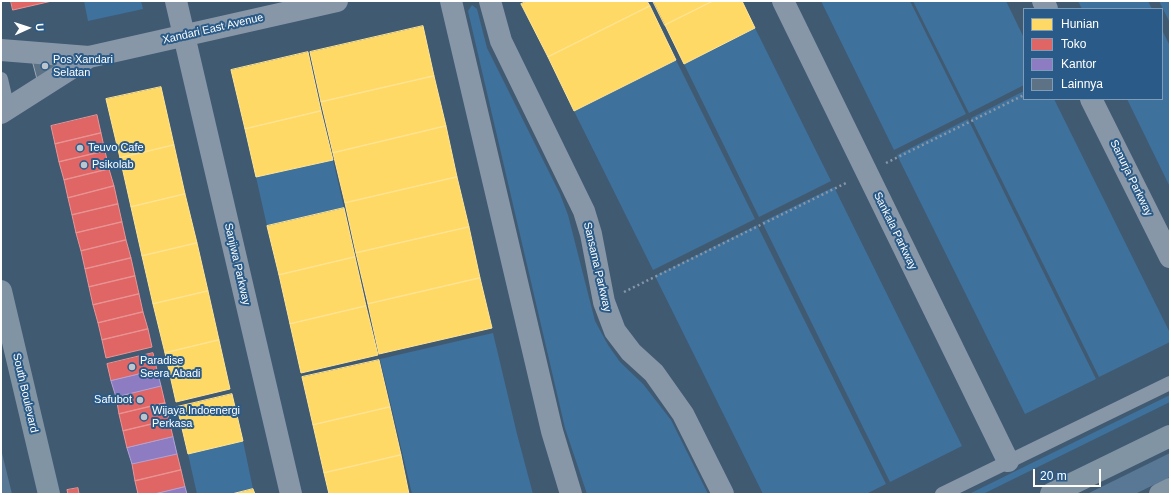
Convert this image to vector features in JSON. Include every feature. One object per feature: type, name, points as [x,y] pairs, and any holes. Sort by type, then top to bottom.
[{"type":"main road","name":"South Boulevard","points":[[1,291],[49,494]]},
{"type":"main road","points":[[1051,494],[1170,436]]},
{"type":"main road","points":[[1160,494],[1170,489]]},
{"type":"street","name":"Sanjiwa Parkway","points":[[176,1],[291,494]]},
{"type":"street","name":"Xandari East Avenue","points":[[89,57],[337,1]]},
{"type":"street","points":[[451,1],[552,431],[571,494]]},
{"type":"street","name":"Sansama Parkway","points":[[490,1],[501,42],[584,211],[591,234],[604,302],[615,331],[631,352],[654,373],[684,414],[723,494]]},
{"type":"street","name":"Sankala Parkway","points":[[783,1],[1008,461]]},
{"type":"street","points":[[1,50],[89,57]]},
{"type":"street","points":[[4,111],[89,57]]},
{"type":"street","name":"Sanurja Parkway","points":[[1092,100],[1170,257]]},
{"type":"lane","points":[[1,79],[4,111]]},
{"type":"lane","points":[[942,494],[1170,383]]},
{"type":"path","points":[[604,302],[1023,95]]},
{"type":"shaded area","points":[[84,1],[141,1],[143,9],[88,21]]},
{"type":"shaded area","points":[[821,1],[910,1],[966,114],[894,150]]},
{"type":"shaded area","points":[[913,1],[1006,1],[1023,36],[1023,86],[969,113]]},
{"type":"shaded area","points":[[1078,1],[1148,1],[1152,8],[1082,8]]},
{"type":"shaded area","points":[[1159,1],[1170,1],[1170,23],[1163,8]]},
{"type":"shaded area","points":[[472,5],[477,9],[487,48],[560,194],[568,215],[595,321],[608,345],[620,362],[643,384],[671,420],[708,494],[587,494],[565,428],[468,11]]},
{"type":"shaded area","points":[[755,28],[831,181],[759,217],[684,64]]},
{"type":"shaded area","points":[[1163,32],[1170,46],[1170,187],[1127,100],[1163,100]]},
{"type":"shaded area","points":[[676,60],[755,219],[653,270],[574,111]]},
{"type":"shaded area","points":[[1023,92],[1023,100],[1054,100],[1170,333],[1170,342],[1099,377],[971,118]]},
{"type":"shaded area","points":[[968,119],[1096,379],[1025,414],[897,155]]},
{"type":"shaded area","points":[[333,160],[344,208],[267,226],[256,177]]},
{"type":"shaded area","points":[[834,187],[962,446],[890,482],[762,222]]},
{"type":"shaded area","points":[[757,225],[886,484],[866,494],[763,494],[655,276]]},
{"type":"shaded area","points":[[493,333],[533,494],[412,494],[380,359]]},
{"type":"shaded area","points":[[1170,395],[1170,402],[983,494],[969,494]]},
{"type":"shaded area","points":[[243,441],[253,489],[232,494],[197,494],[188,454]]},
{"type":"shaded area","points":[[1,449],[12,494],[1,494]]},
{"type":"shaded area","points":[[1170,453],[1170,477],[1135,494],[1087,494]]},
{"type":"building: Hunian","points":[[528,1],[647,1],[650,6],[548,57],[521,4]]},
{"type":"building: Hunian","points":[[653,1],[713,1],[665,25]]},
{"type":"building: Hunian","points":[[713,1],[742,1],[755,28],[684,64],[665,25]]},
{"type":"building: Hunian","points":[[650,6],[676,60],[574,111],[548,57]]},
{"type":"building: Hunian","points":[[423,26],[434,76],[321,102],[310,52]]},
{"type":"building: Hunian","points":[[308,52],[321,111],[245,129],[231,70]]},
{"type":"building: Hunian","points":[[434,76],[446,126],[333,153],[321,102]]},
{"type":"building: Hunian","points":[[161,87],[174,145],[120,158],[106,99]]},
{"type":"building: Hunian","points":[[321,111],[333,160],[256,177],[245,129]]},
{"type":"building: Hunian","points":[[446,126],[457,177],[345,203],[333,153]]},
{"type":"building: Hunian","points":[[174,145],[185,194],[131,207],[120,158]]},
{"type":"building: Hunian","points":[[457,177],[469,227],[356,253],[345,203]]},
{"type":"building: Hunian","points":[[185,194],[197,243],[142,256],[131,207]]},
{"type":"building: Hunian","points":[[344,208],[355,257],[279,275],[267,226]]},
{"type":"building: Hunian","points":[[469,227],[480,278],[368,304],[356,253]]},
{"type":"building: Hunian","points":[[197,243],[208,291],[153,304],[142,256]]},
{"type":"building: Hunian","points":[[355,257],[366,306],[290,324],[279,275]]},
{"type":"building: Hunian","points":[[480,278],[492,328],[379,354],[368,304]]},
{"type":"building: Hunian","points":[[208,291],[219,340],[165,353],[153,304]]},
{"type":"building: Hunian","points":[[366,306],[378,355],[301,373],[290,324]]},
{"type":"building: Hunian","points":[[219,340],[230,389],[176,402],[165,353]]},
{"type":"building: Hunian","points":[[379,360],[390,407],[313,425],[302,377]]},
{"type":"building: Hunian","points":[[232,394],[243,441],[188,454],[177,407]]},
{"type":"building: Hunian","points":[[390,407],[401,455],[324,473],[313,425]]},
{"type":"building: Hunian","points":[[401,455],[409,494],[329,494],[324,473]]},
{"type":"building: Hunian","points":[[253,489],[255,494],[232,494]]},
{"type":"building: Toko","points":[[11,1],[52,1],[13,10]]},
{"type":"building: Toko","points":[[97,115],[101,133],[55,144],[51,126]]},
{"type":"building: Toko","name":"Teuvo Cafe","points":[[101,133],[105,151],[59,162],[55,144]]},
{"type":"building: Toko","name":"Psikolab","points":[[105,151],[109,169],[64,180],[59,162]]},
{"type":"building: Toko","points":[[109,169],[114,186],[68,198],[64,180]]},
{"type":"building: Toko","points":[[114,186],[118,204],[72,215],[68,198]]},
{"type":"building: Toko","points":[[118,204],[122,222],[76,233],[72,215]]},
{"type":"building: Toko","points":[[122,222],[126,240],[81,251],[76,233]]},
{"type":"building: Toko","points":[[126,240],[131,258],[85,269],[81,251]]},
{"type":"building: Toko","points":[[131,258],[135,276],[89,287],[85,269]]},
{"type":"building: Toko","points":[[135,276],[139,294],[93,305],[89,287]]},
{"type":"building: Toko","points":[[139,294],[143,312],[98,323],[93,305]]},
{"type":"building: Toko","points":[[143,312],[148,329],[102,340],[98,323]]},
{"type":"building: Toko","points":[[148,329],[152,347],[106,358],[102,340]]},
{"type":"building: Toko","name":"Paradise Seera Abadi","points":[[153,353],[157,370],[111,381],[107,364]]},
{"type":"building: Toko","name":"Safubot","points":[[161,386],[165,403],[119,414],[116,397]]},
{"type":"building: Toko","name":"Wijaya Indoenergi Perkasa","points":[[165,403],[169,420],[123,431],[119,414]]},
{"type":"building: Toko","points":[[169,420],[173,437],[127,448],[123,431]]},
{"type":"building: Toko","points":[[177,454],[181,470],[135,481],[132,464]]},
{"type":"building: Toko","points":[[181,470],[185,487],[155,494],[138,494],[135,481]]},
{"type":"building: Toko","points":[[78,488],[79,494],[68,494],[67,490]]},
{"type":"building: Kantor","points":[[157,370],[161,386],[116,397],[111,381]]},
{"type":"building: Kantor","points":[[173,437],[177,454],[132,464],[127,448]]},
{"type":"building: Kantor","points":[[185,487],[187,494],[155,494]]},
{"type":"building: Lainnya","name":"Pos Xandari Selatan","points":[[55,58],[58,73],[38,83],[32,60]]},
{"type":"place","name":"Pos Xandari Selatan","points":[[45,66]]},
{"type":"place","name":"Teuvo Cafe","points":[[80,148]]},
{"type":"place","name":"Psikolab","points":[[84,165]]},
{"type":"place","name":"Paradise Seera Abadi","points":[[132,367]]},
{"type":"place","name":"Safubot","points":[[140,400]]},
{"type":"place","name":"Wijaya Indoenergi Perkasa","points":[[144,417]]}]
